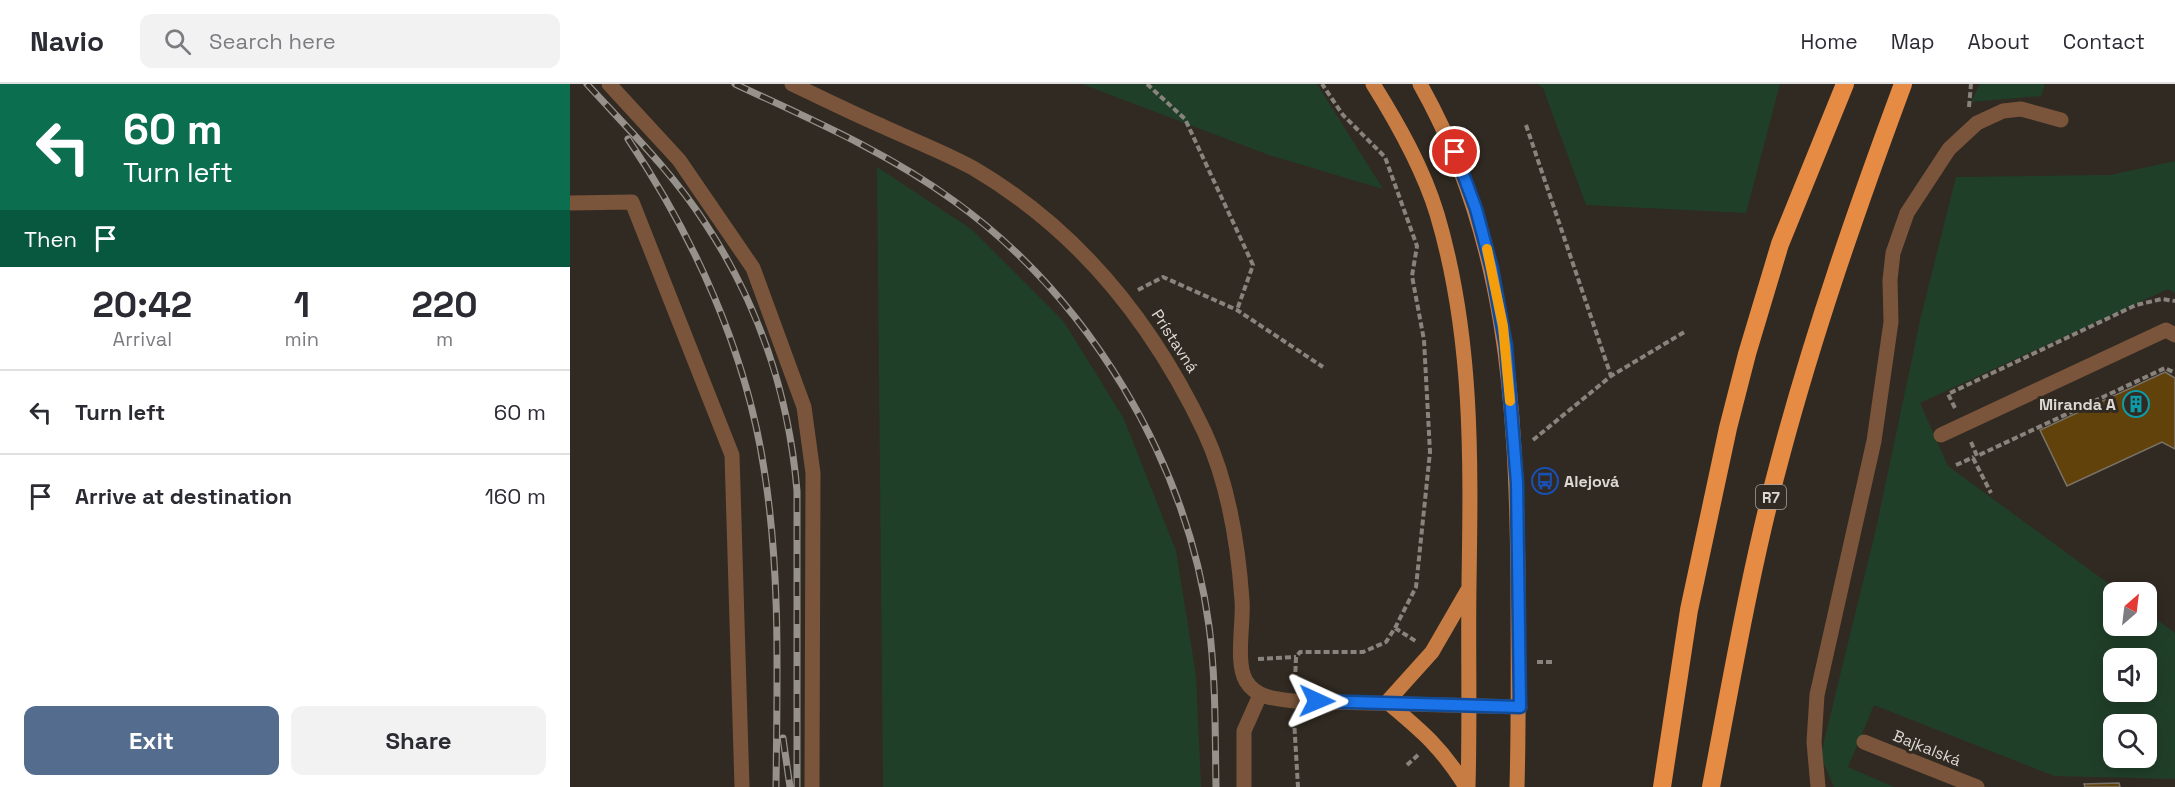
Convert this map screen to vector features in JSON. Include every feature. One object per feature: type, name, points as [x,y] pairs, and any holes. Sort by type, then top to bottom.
[{"type":"highway","points":[[1662,787],[1689,610],[1744,364],[1780,244],[1845,84]]},
{"type":"highway","name":"R7","points":[[1712,787],[1743,624],[1779,461],[1813,339],[1854,214],[1903,84]]},
{"type":"main road","points":[[1373,84],[1404,137],[1437,212],[1460,309],[1470,417],[1470,705],[1467,787]]},
{"type":"main road","points":[[1420,84],[1455,152],[1476,209],[1492,269],[1506,346],[1514,449],[1520,707],[1517,787]]},
{"type":"main road","points":[[1467,787],[1447,756],[1434,742],[1387,702],[1432,652],[1469,588]]},
{"type":"street","points":[[609,84],[680,160],[753,268],[804,407],[813,473],[812,787]]},
{"type":"street","name":"Prístavná","points":[[792,84],[971,167],[1009,190],[1067,238],[1124,298],[1155,340],[1179,380],[1208,440],[1222,479],[1235,532],[1243,602],[1241,658],[1245,681],[1260,695]]},
{"type":"street","points":[[1818,787],[1814,742],[1818,695],[1874,441],[1890,333],[1890,280],[1893,253],[1907,213],[1949,149],[1977,123],[2003,111],[2021,109],[2061,120]]},
{"type":"street","points":[[570,203],[632,202],[732,455],[742,787]]},
{"type":"street","points":[[1941,435],[2171,332]]},
{"type":"street","points":[[1244,787],[1244,732],[1260,695],[1294,701],[1520,707]]},
{"type":"street","name":"Bajkalská","points":[[1864,742],[1977,787]]},
{"type":"path","points":[[1147,84],[1185,119],[1253,265],[1237,310]]},
{"type":"path","points":[[1298,787],[1293,740],[1296,657],[1300,652],[1363,652],[1386,642],[1416,587],[1430,452],[1424,339],[1412,276],[1417,246],[1385,157],[1343,115],[1322,84]]},
{"type":"path","points":[[1526,125],[1611,376]]},
{"type":"path","points":[[1124,298],[1163,277],[1237,310],[1323,367]]},
{"type":"path","points":[[1514,449],[1532,440],[1611,376],[1686,331]]},
{"type":"path","points":[[1956,465],[1975,457],[1991,493]]},
{"type":"path","points":[[1395,628],[1422,645]]},
{"type":"path","points":[[1241,658],[1296,657]]},
{"type":"path","points":[[1535,662],[1555,662]]},
{"type":"green space","points":[[1082,84],[1317,84],[1383,189],[1269,155]]},
{"type":"green space","points":[[1538,84],[1780,84],[1746,213],[1586,205],[1543,88]]},
{"type":"green space","points":[[1980,84],[2045,84],[2041,96],[1971,102]]},
{"type":"green space","points":[[2175,161],[2175,293],[2168,289],[1920,403],[1948,466],[2106,582],[2103,582],[2103,636],[2157,636],[2157,620],[2175,633],[2175,779],[2054,776],[1874,705],[1848,767],[1894,787],[1834,787],[1821,757],[1876,529],[1921,316],[1956,177],[2110,175]]},
{"type":"green space","points":[[877,167],[971,229],[1064,322],[1124,419],[1176,551],[1196,676],[1201,787],[883,787]]},
{"type":"building","name":"Miranda A","points":[[2165,372],[2175,378],[2175,449],[2162,442],[2067,486],[2040,430]]},
{"type":"building","points":[[2119,783],[2120,787],[2085,787],[2084,784]]},
{"type":"railway","points":[[587,84],[664,168],[705,223],[741,285],[768,351],[787,420],[797,491],[797,787]]},
{"type":"railway","points":[[735,84],[820,123],[875,152],[954,201],[1003,240],[1048,285],[1088,335],[1124,388],[1154,445],[1179,504],[1197,564],[1209,626],[1213,666],[1216,787]]},
{"type":"railway","points":[[628,139],[675,215],[714,297],[744,381],[756,425],[769,508],[776,588],[776,787]]},
{"type":"railway","points":[[783,738],[790,787]]},
{"type":"slow traffic","points":[[1487,249],[1500,306],[1510,401]]},
{"type":"place","name":"Miranda A","points":[[2136,404]]},
{"type":"place","name":"Alejová","points":[[1545,481]]},
{"type":"route","points":[[1317,701],[1520,707],[1517,483],[1506,346],[1492,269],[1476,209],[1455,152]]}]
